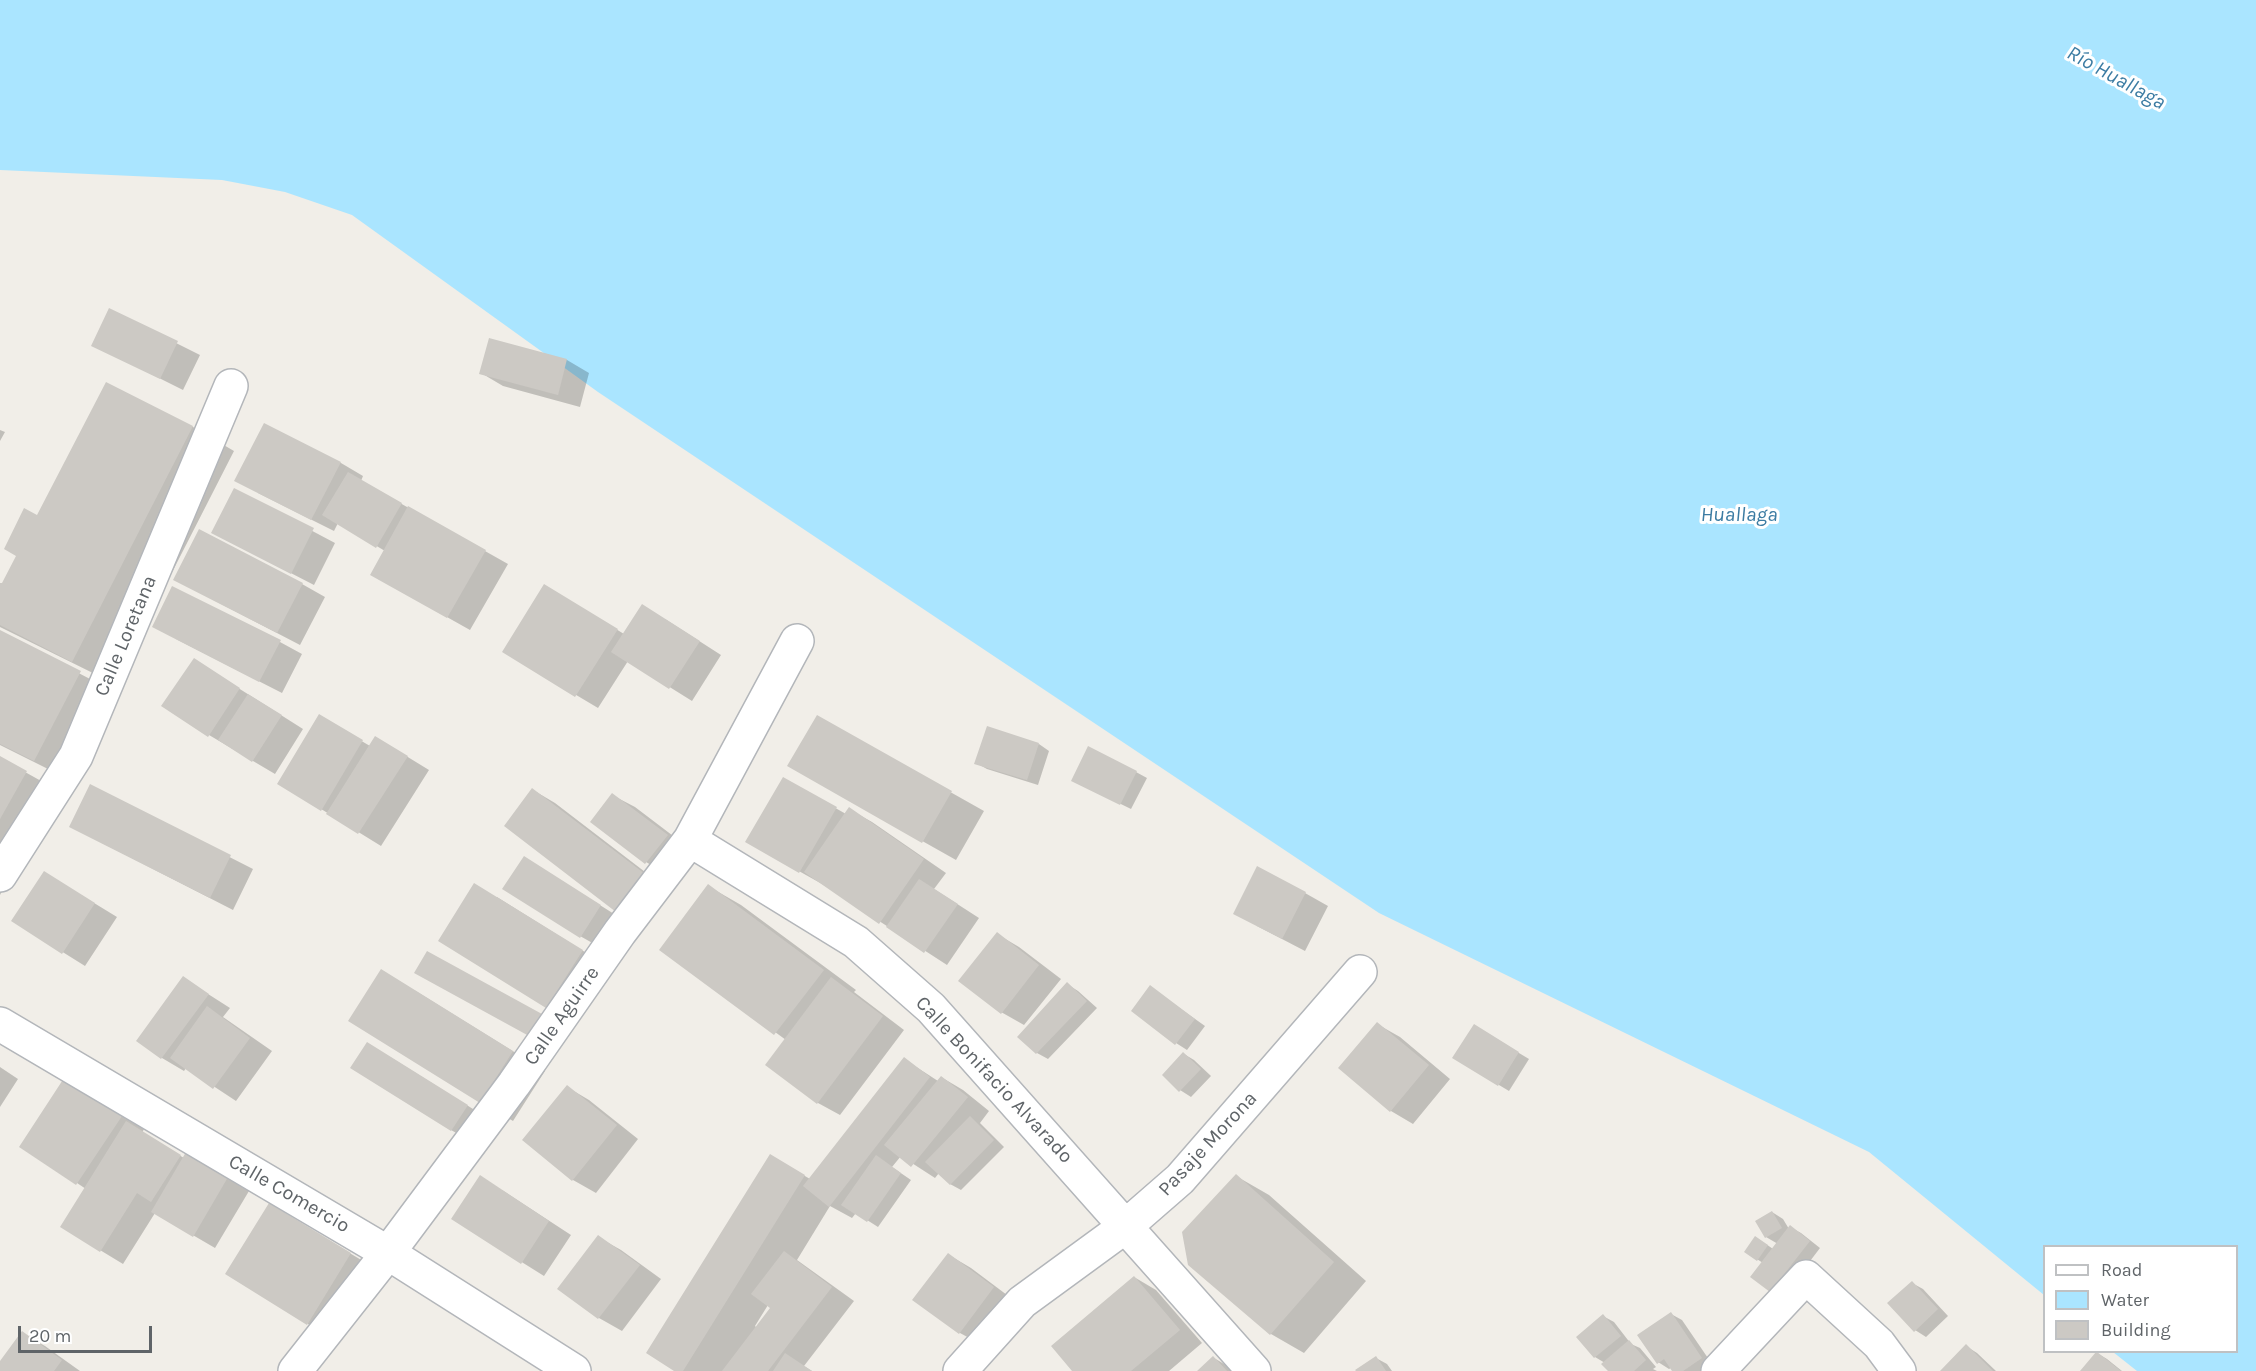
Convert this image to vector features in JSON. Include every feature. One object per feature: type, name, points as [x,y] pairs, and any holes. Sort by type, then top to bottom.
[{"type":"street","name":"Calle Loretana","points":[[0,875],[76,756],[231,386]]},
{"type":"street","name":"Calle Aguirre","points":[[295,1371],[514,1084],[620,932],[690,840],[797,641]]},
{"type":"street","name":"Calle Bonifacio Alvarado","points":[[690,840],[856,942],[931,1008],[1254,1371]]},
{"type":"street","name":"Pasaje Morona","points":[[960,1371],[1022,1302],[1126,1226],[1180,1179],[1360,972]]},
{"type":"street","name":"Calle Comercio","points":[[0,1024],[388,1252],[574,1371]]},
{"type":"street","points":[[1718,1371],[1806,1277],[1879,1344],[1899,1371]]},
{"type":"water","name":"Huallaga","points":[[0,0],[2256,0],[2256,1371],[2137,1371],[2114,1353],[2238,1353],[2238,1245],[2043,1245],[2043,1294],[1869,1152],[1379,913],[598,392],[352,215],[285,192],[222,180],[0,170]]},
{"type":"building","points":[[109,308],[178,341],[160,379],[91,346]]},
{"type":"building","points":[[489,338],[567,359],[558,395],[479,374]]},
{"type":"building","points":[[106,382],[193,426],[72,662],[0,625],[0,583],[16,556],[4,549],[24,508],[37,515]]},
{"type":"building","points":[[264,423],[341,462],[311,520],[234,481]]},
{"type":"building","points":[[348,472],[402,503],[376,548],[322,515]]},
{"type":"building","points":[[234,488],[314,528],[291,574],[211,533]]},
{"type":"building","points":[[408,506],[486,550],[447,618],[370,575]]},
{"type":"building","points":[[199,529],[303,583],[277,633],[173,580]]},
{"type":"building","points":[[544,584],[618,629],[575,697],[502,652]]},
{"type":"building","points":[[172,586],[281,640],[259,682],[152,627]]},
{"type":"building","points":[[642,604],[700,641],[669,689],[611,652]]},
{"type":"building","points":[[0,630],[81,671],[34,761],[0,744]]},
{"type":"building","points":[[194,658],[240,688],[208,737],[161,706]]},
{"type":"building","points":[[248,694],[282,715],[252,762],[218,740]]},
{"type":"building","points":[[319,714],[363,740],[321,811],[277,784]]},
{"type":"building","points":[[817,715],[952,791],[922,843],[787,766]]},
{"type":"building","points":[[987,726],[1039,743],[1027,780],[974,764]]},
{"type":"building","points":[[375,736],[408,756],[358,834],[326,814]]},
{"type":"building","points":[[1088,746],[1137,771],[1120,805],[1071,781]]},
{"type":"building","points":[[0,756],[27,771],[0,819]]},
{"type":"building","points":[[783,777],[837,807],[799,873],[745,842]]},
{"type":"building","points":[[90,784],[231,855],[210,898],[69,827]]},
{"type":"building","points":[[532,788],[645,874],[616,912],[504,826]]},
{"type":"building","points":[[612,793],[668,835],[645,864],[590,822]]},
{"type":"building","points":[[849,807],[924,859],[879,924],[804,872]]},
{"type":"building","points":[[524,856],[601,905],[580,938],[502,889]]},
{"type":"building","points":[[1257,866],[1306,892],[1282,939],[1233,914]]},
{"type":"building","points":[[44,871],[95,903],[62,954],[11,921]]},
{"type":"building","points":[[919,879],[958,904],[924,953],[886,927]]},
{"type":"building","points":[[474,883],[583,950],[546,1008],[438,941]]},
{"type":"building","points":[[708,884],[824,970],[774,1035],[659,950]]},
{"type":"building","points":[[997,932],[1039,965],[1001,1014],[958,981]]},
{"type":"building","points":[[427,951],[542,1014],[529,1036],[414,973]]},
{"type":"building","points":[[381,969],[513,1051],[480,1103],[348,1021]]},
{"type":"building","points":[[183,976],[209,994],[161,1059],[136,1041]]},
{"type":"building","points":[[831,977],[883,1016],[817,1104],[765,1065]]},
{"type":"building","points":[[1067,982],[1087,1001],[1036,1054],[1017,1037]]},
{"type":"building","points":[[1150,985],[1195,1019],[1175,1045],[1131,1011]]},
{"type":"building","points":[[207,1006],[250,1038],[213,1089],[170,1058]]},
{"type":"building","points":[[1377,1022],[1429,1065],[1390,1112],[1338,1068]]},
{"type":"building","points":[[1474,1024],[1519,1052],[1498,1086],[1452,1058]]},
{"type":"building","points":[[367,1042],[468,1105],[451,1131],[350,1068]]},
{"type":"building","points":[[1183,1052],[1201,1069],[1179,1092],[1162,1075]]},
{"type":"building","points":[[904,1057],[930,1077],[829,1207],[803,1186]]},
{"type":"building","points":[[66,1075],[124,1113],[76,1185],[19,1147]]},
{"type":"building","points":[[941,1076],[968,1097],[911,1167],[884,1145]]},
{"type":"building","points":[[567,1085],[617,1125],[572,1181],[522,1140]]},
{"type":"building","points":[[970,1116],[994,1140],[950,1185],[925,1162]]},
{"type":"building","points":[[126,1121],[181,1155],[151,1202],[137,1193],[100,1252],[60,1227]]},
{"type":"building","points":[[186,1152],[228,1177],[193,1237],[151,1212]]},
{"type":"building","points":[[770,1154],[805,1175],[683,1371],[674,1371],[646,1353]]},
{"type":"building","points":[[876,1155],[901,1173],[867,1222],[841,1205]]},
{"type":"building","points":[[1236,1174],[1334,1262],[1270,1335],[1188,1265],[1182,1232]]},
{"type":"building","points":[[480,1175],[549,1221],[521,1264],[451,1219]]},
{"type":"building","points":[[269,1203],[351,1253],[307,1325],[225,1274]]},
{"type":"building","points":[[1772,1211],[1782,1228],[1765,1238],[1755,1221]]},
{"type":"building","points":[[1790,1225],[1810,1241],[1770,1292],[1750,1277]]},
{"type":"building","points":[[598,1235],[640,1265],[598,1319],[557,1289]]},
{"type":"building","points":[[1755,1236],[1768,1245],[1757,1261],[1744,1252]]},
{"type":"building","points":[[784,1251],[832,1287],[768,1371],[722,1371],[770,1308],[751,1294]]},
{"type":"building","points":[[948,1253],[994,1287],[959,1334],[912,1300]]},
{"type":"building","points":[[1134,1276],[1180,1330],[1131,1371],[1072,1371],[1051,1346]]},
{"type":"building","points":[[1912,1281],[1938,1309],[1914,1332],[1887,1303]]},
{"type":"building","points":[[1671,1312],[1702,1358],[1683,1371],[1672,1371],[1664,1359],[1657,1364],[1637,1335]]},
{"type":"building","points":[[1603,1314],[1621,1336],[1594,1358],[1576,1337]]},
{"type":"building","points":[[22,1331],[62,1360],[54,1371],[0,1371],[0,1361]]},
{"type":"building","points":[[1629,1340],[1646,1360],[1634,1371],[1608,1371],[1601,1364]]},
{"type":"building","points":[[1966,1344],[1993,1371],[1940,1371]]},
{"type":"building","points":[[785,1353],[812,1371],[773,1371]]},
{"type":"building","points":[[2095,1353],[2098,1353],[2121,1371],[2080,1371]]},
{"type":"building","points":[[1213,1356],[1227,1371],[1197,1371]]},
{"type":"building","points":[[1376,1356],[1386,1371],[1355,1370]]},
{"type":"water label","name":"Río Huallaga","points":[[2116,78]]}]
